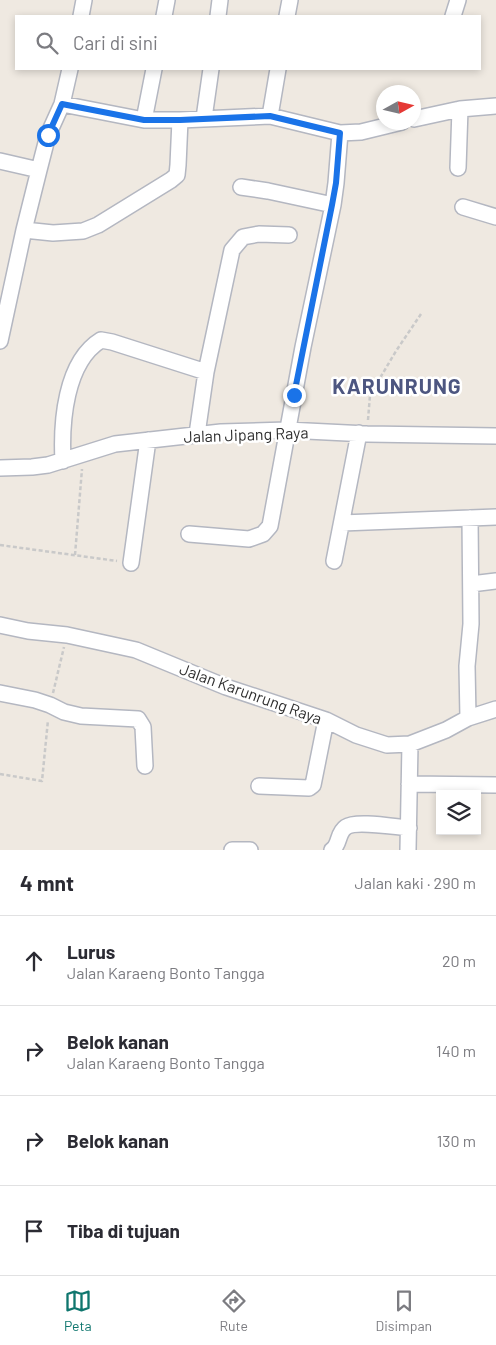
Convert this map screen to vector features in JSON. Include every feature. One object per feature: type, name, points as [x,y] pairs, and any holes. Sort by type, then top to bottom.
[{"type":"street","points":[[81,15],[84,0]]},
{"type":"street","points":[[164,15],[167,0]]},
{"type":"street","points":[[218,15],[220,0]]},
{"type":"street","points":[[287,15],[290,0]]},
{"type":"street","points":[[453,15],[458,0]]},
{"type":"street","points":[[0,341],[24,230],[48,135],[62,104],[70,70]]},
{"type":"street","points":[[144,120],[154,70]]},
{"type":"street","points":[[204,118],[211,70]]},
{"type":"street","points":[[270,116],[278,70]]},
{"type":"street","points":[[62,104],[144,120],[270,116],[340,133],[360,132],[376,128]]},
{"type":"street","points":[[421,118],[460,109],[496,106]]},
{"type":"street","points":[[458,168],[460,109]]},
{"type":"street","points":[[24,230],[54,233],[82,231],[98,224],[171,180],[176,175],[178,165],[180,120]]},
{"type":"street","points":[[189,534],[250,539],[263,534],[270,526],[336,183],[340,133]]},
{"type":"street","points":[[0,161],[39,170]]},
{"type":"street","points":[[240,187],[332,205]]},
{"type":"street","points":[[463,207],[496,217]]},
{"type":"street","points":[[197,434],[206,372],[232,250],[243,237],[259,234],[289,236]]},
{"type":"street","points":[[63,461],[62,440],[68,393],[75,372],[87,350],[101,340],[206,372]]},
{"type":"street","name":"Jalan Jipang Raya","points":[[0,468],[32,468],[63,461],[116,444],[221,432],[288,430],[496,436]]},
{"type":"street","points":[[334,561],[363,433]]},
{"type":"street","points":[[131,563],[148,440]]},
{"type":"street","points":[[342,523],[496,517]]},
{"type":"street","points":[[468,718],[467,666],[471,624],[470,518]]},
{"type":"street","points":[[471,584],[496,581]]},
{"type":"street","name":"Jalan Karunrung Raya","points":[[0,625],[28,631],[67,635],[136,650],[226,687],[326,720],[356,735],[387,745],[410,744],[446,730],[468,718],[496,709]]},
{"type":"street","points":[[0,693],[50,705],[64,712],[81,716],[138,719],[143,726],[145,766]]},
{"type":"street","points":[[259,786],[309,788],[313,785],[326,720]]},
{"type":"street","points":[[408,850],[410,744]]},
{"type":"street","points":[[409,784],[496,785]]},
{"type":"street","points":[[332,850],[336,846],[340,834],[349,825],[409,828]]},
{"type":"street","points":[[232,850],[250,850]]},
{"type":"path","points":[[363,433],[370,395],[421,314]]},
{"type":"path","points":[[75,555],[83,455]]},
{"type":"path","points":[[0,545],[131,563]]},
{"type":"path","points":[[0,774],[42,781],[50,705],[67,635]]},
{"type":"district","name":"KARUNRUNG","points":[[397,385]]},
{"type":"route","points":[[48,135],[62,104],[144,120],[270,116],[340,133],[336,183],[294,395]]}]
